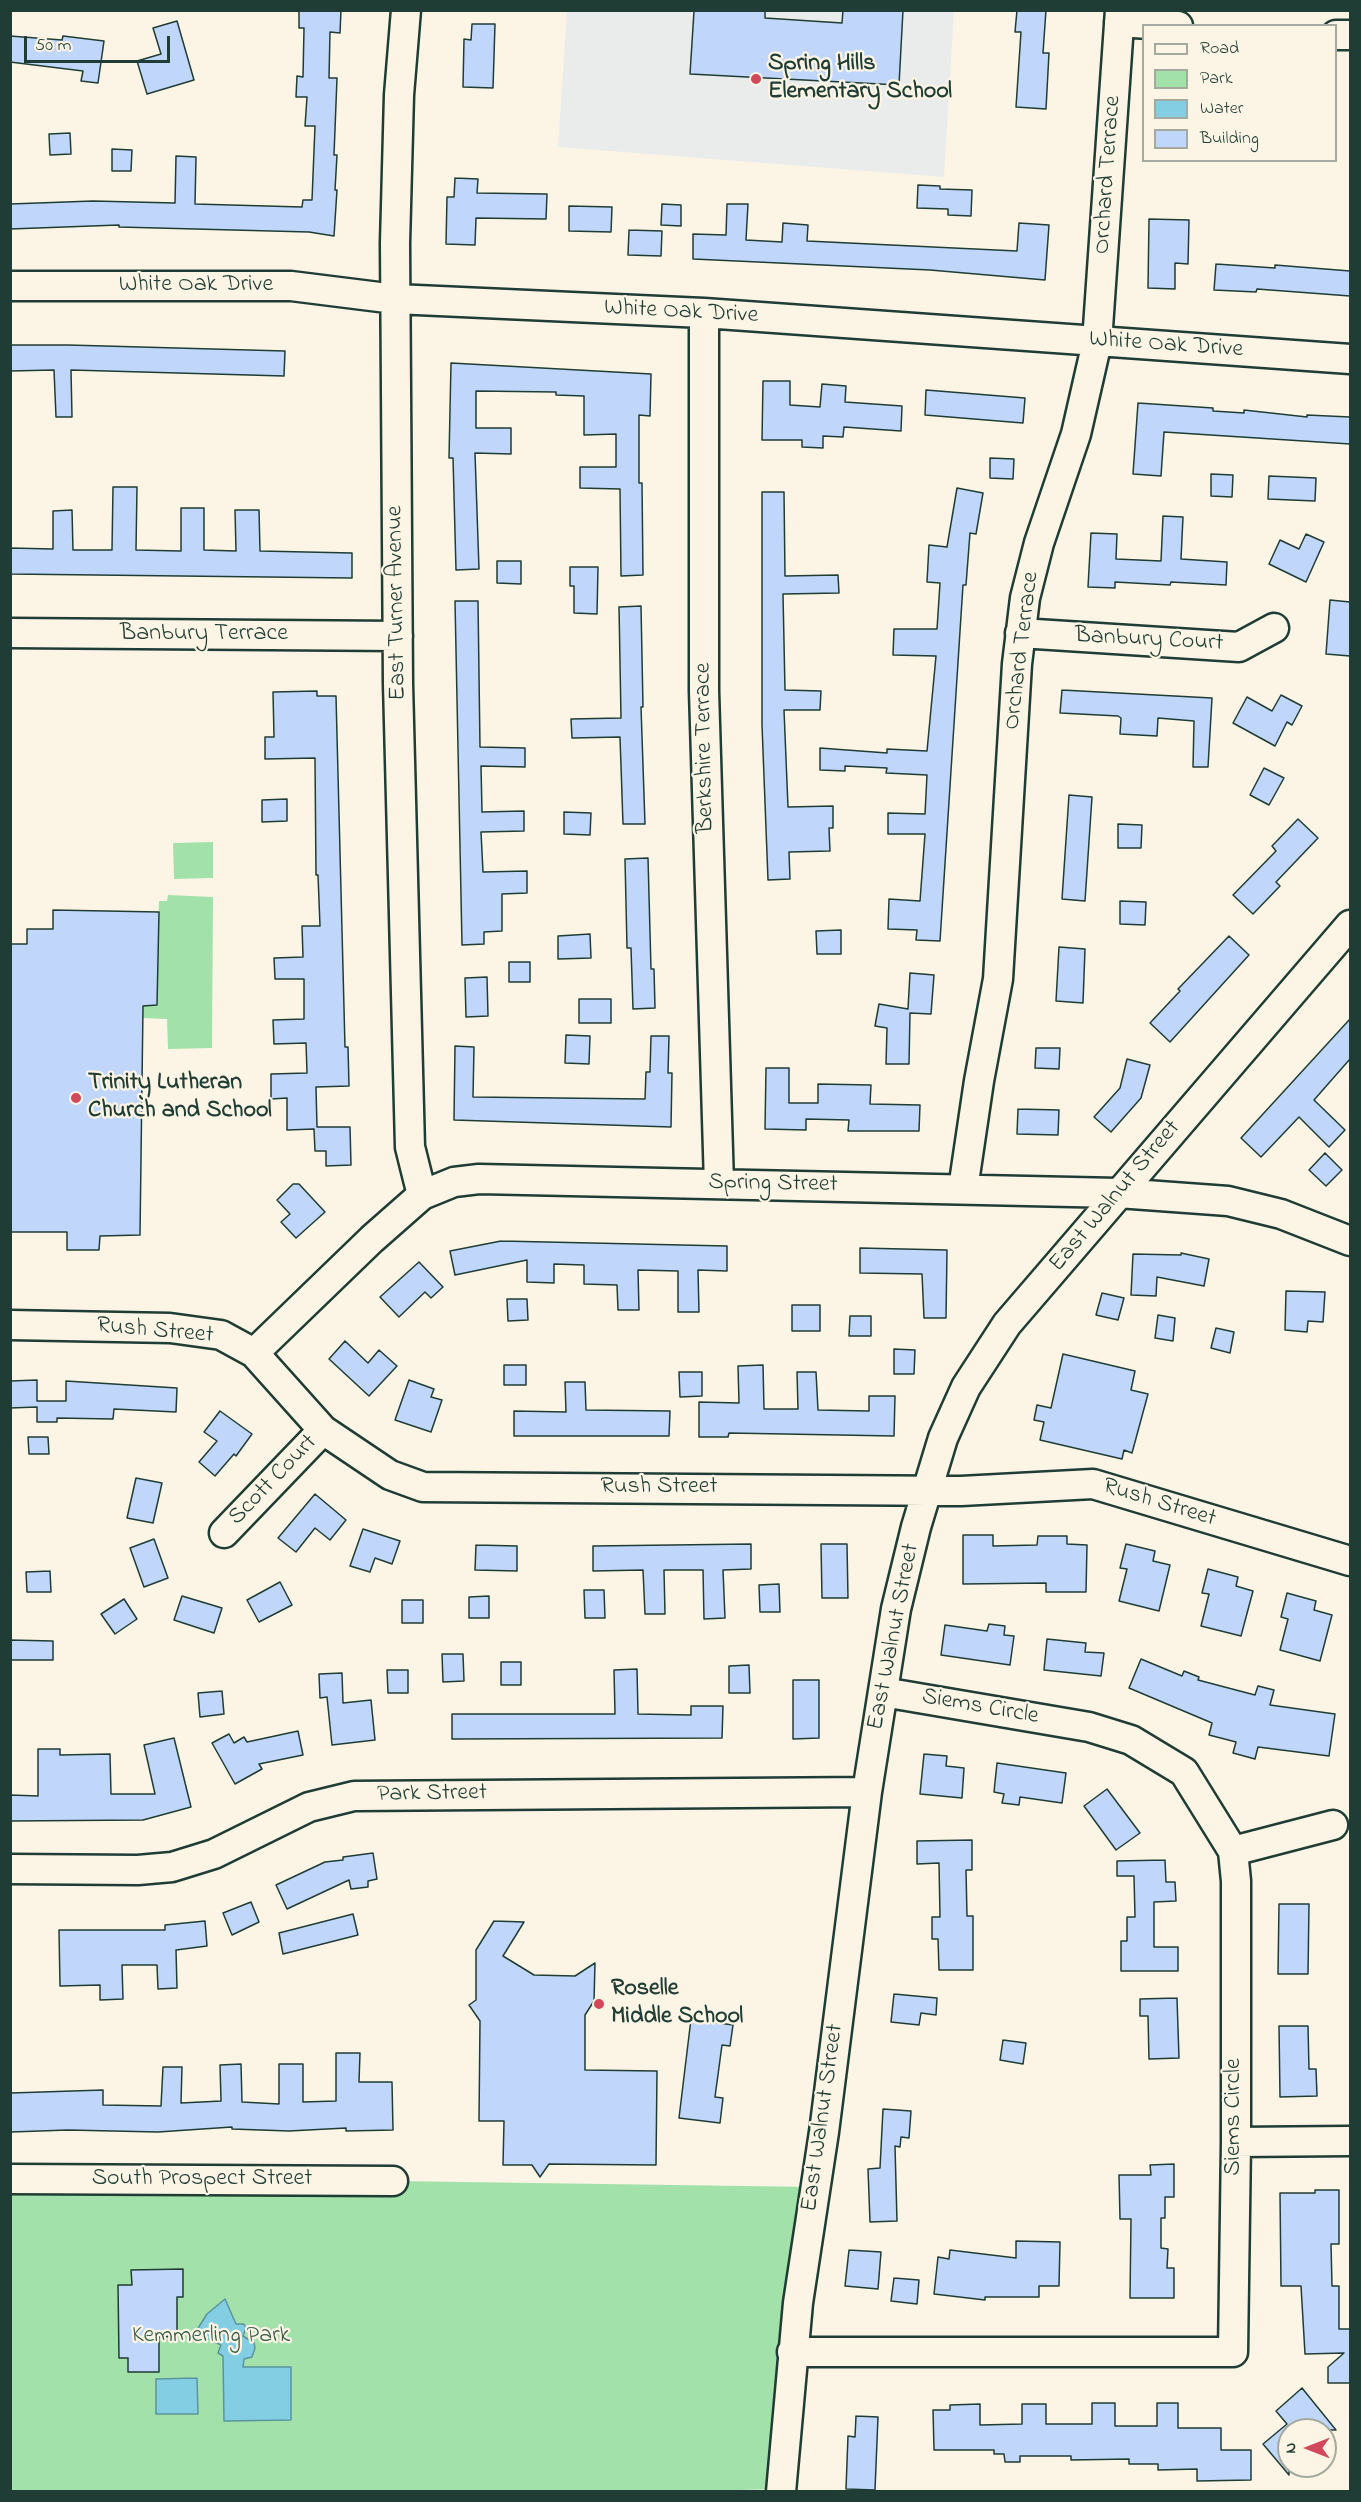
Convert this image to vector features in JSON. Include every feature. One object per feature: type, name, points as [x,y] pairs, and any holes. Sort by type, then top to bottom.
[{"type":"street","name":"East Turner Avenue","points":[[406,10],[399,95],[395,299],[398,636],[410,1147],[422,1195]]},
{"type":"street","points":[[1120,16],[1166,24]]},
{"type":"street","name":"Orchard Terrace","points":[[963,1189],[975,1104],[998,979],[1020,633],[1030,576],[1076,434],[1097,342],[1120,16]]},
{"type":"street","name":"White Oak Drive","points":[[10,286],[291,286],[395,299],[705,313],[1350,358]]},
{"type":"street","name":"Berkshire Terrace","points":[[705,313],[704,691],[719,1184]]},
{"type":"street","name":"Banbury Court","points":[[1020,633],[1239,646],[1274,628]]},
{"type":"street","name":"Banbury Terrace","points":[[10,633],[398,636]]},
{"type":"street","name":"East Walnut Street","points":[[781,2492],[792,2352],[824,2132],[867,1792],[882,1692],[896,1609],[927,1489],[943,1438],[966,1387],[1007,1324],[1350,926]]},
{"type":"street","name":"Spring Street","points":[[254,1353],[372,1239],[422,1195],[454,1182],[480,1179],[1118,1193],[1228,1201],[1281,1214],[1350,1241]]},
{"type":"street","name":"Rush Street","points":[[10,1325],[193,1330],[221,1335],[254,1353],[323,1430],[390,1475],[423,1487],[961,1491],[1093,1484],[1350,1561]]},
{"type":"street","name":"Scott Court","points":[[224,1533],[323,1430]]},
{"type":"street","name":"Siems Circle","points":[[792,2352],[1233,2352],[1236,1881],[1233,1851],[1184,1772],[1131,1740],[1089,1726],[882,1692]]},
{"type":"street","name":"Park Street","points":[[10,1869],[138,1870],[172,1867],[214,1854],[309,1807],[354,1796],[867,1792]]},
{"type":"street","points":[[1233,1851],[1333,1825]]},
{"type":"street","points":[[1236,2142],[1350,2141]]},
{"type":"street","name":"South Prospect Street","points":[[10,2180],[393,2181]]},
{"type":"shaded area","name":"Spring Hills Elementary School","points":[[567,11],[954,11],[944,177],[558,147]]},
{"type":"green space","points":[[213,842],[213,878],[174,879],[173,843]]},
{"type":"green space","points":[[168,895],[213,897],[212,1048],[168,1049],[167,1019],[143,1018],[143,1006],[157,1005],[159,901],[167,901]]},
{"type":"green space","name":"Kemmerling Park","points":[[11,2180],[393,2181],[815,2187],[782,2489],[660,2492],[11,2492]]},
{"type":"water","points":[[225,2299],[236,2324],[244,2324],[246,2328],[243,2336],[254,2343],[252,2357],[244,2359],[243,2367],[291,2367],[291,2420],[224,2421],[223,2356],[218,2353],[221,2345],[195,2333],[207,2314]]},
{"type":"water","points":[[197,2378],[198,2414],[156,2414],[156,2379]]},
{"type":"building","points":[[299,10],[341,10],[340,33],[330,32],[329,78],[337,78],[334,155],[337,155],[335,190],[337,190],[334,236],[309,232],[119,227],[119,225],[10,229],[10,204],[93,201],[175,203],[176,156],[196,157],[195,204],[302,207],[303,200],[312,200],[315,126],[305,126],[307,97],[296,97],[297,76],[303,77],[304,28],[299,28]]},
{"type":"building","points":[[765,10],[765,18],[842,23],[843,10],[903,10],[899,85],[690,74],[694,11]]},
{"type":"building","points":[[1017,10],[1046,10],[1043,53],[1049,53],[1046,109],[1016,107],[1021,32],[1015,32]]},
{"type":"building","points":[[177,21],[194,80],[147,94],[137,61],[161,54],[153,28]]},
{"type":"building","points":[[472,24],[495,24],[493,88],[463,87],[464,39],[471,40]]},
{"type":"building","points":[[10,36],[62,40],[63,36],[104,41],[98,83],[81,81],[83,71],[10,62]]},
{"type":"building","points":[[70,133],[71,154],[50,155],[49,134]]},
{"type":"building","points":[[112,149],[132,150],[131,171],[112,171]]},
{"type":"building","points":[[455,178],[478,179],[477,193],[547,194],[546,219],[476,218],[475,245],[446,244],[447,197],[454,197]]},
{"type":"building","points":[[918,185],[940,186],[940,189],[972,190],[971,216],[948,215],[948,209],[917,208]]},
{"type":"building","points":[[662,204],[681,205],[681,226],[661,225]]},
{"type":"building","points":[[727,204],[748,204],[746,240],[782,242],[783,223],[808,225],[807,241],[1017,251],[1019,223],[1049,225],[1045,280],[930,270],[693,259],[693,234],[726,235]]},
{"type":"building","points":[[569,206],[612,207],[611,232],[569,231]]},
{"type":"building","points":[[1149,219],[1189,220],[1188,264],[1175,263],[1175,289],[1148,288]]},
{"type":"building","points":[[629,230],[662,231],[661,256],[628,255]]},
{"type":"building","points":[[1216,264],[1275,268],[1275,265],[1350,271],[1350,296],[1257,289],[1256,292],[1214,290]]},
{"type":"building","points":[[10,345],[285,351],[284,376],[71,370],[72,417],[56,417],[54,370],[10,371]]},
{"type":"building","points":[[451,363],[651,374],[650,416],[639,415],[643,575],[621,576],[620,489],[580,488],[580,467],[616,467],[616,434],[584,435],[584,396],[556,395],[556,392],[476,391],[476,428],[511,428],[511,454],[475,453],[479,569],[456,570],[453,458],[449,458]]},
{"type":"building","points":[[763,381],[790,381],[790,405],[820,407],[822,384],[846,386],[845,402],[902,406],[901,431],[844,427],[843,437],[823,436],[823,448],[802,447],[802,440],[762,440]]},
{"type":"building","points":[[926,390],[1025,398],[1023,423],[925,415]]},
{"type":"building","points":[[1138,403],[1213,408],[1213,411],[1244,413],[1244,410],[1307,417],[1307,415],[1350,417],[1350,444],[1164,432],[1161,476],[1133,474]]},
{"type":"building","points":[[990,458],[1014,459],[1013,479],[990,478]]},
{"type":"building","points":[[1211,474],[1233,475],[1232,497],[1211,496]]},
{"type":"building","points":[[1269,476],[1316,478],[1315,501],[1268,499]]},
{"type":"building","points":[[113,487],[137,487],[136,550],[181,551],[181,508],[204,508],[204,550],[236,551],[235,510],[259,510],[260,551],[352,553],[352,578],[10,574],[10,548],[53,549],[53,511],[72,510],[73,550],[112,550]]},
{"type":"building","points":[[957,488],[983,493],[976,534],[970,533],[966,585],[963,585],[940,941],[916,940],[917,930],[888,929],[889,899],[920,901],[925,834],[888,834],[888,813],[925,814],[927,775],[886,773],[887,768],[845,766],[845,771],[820,770],[820,748],[887,753],[887,749],[927,751],[936,656],[893,655],[894,629],[937,629],[940,583],[927,582],[929,545],[947,547]]},
{"type":"building","points":[[762,492],[784,492],[785,576],[838,575],[839,593],[783,594],[785,690],[821,691],[820,710],[784,710],[788,807],[833,806],[833,828],[829,828],[830,851],[789,852],[790,879],[768,880],[762,725]]},
{"type":"building","points":[[1163,516],[1183,517],[1181,559],[1227,562],[1226,585],[1115,582],[1115,588],[1088,587],[1091,533],[1117,534],[1116,559],[1161,561]]},
{"type":"building","points":[[1306,534],[1324,542],[1306,582],[1269,564],[1280,540],[1299,549]]},
{"type":"building","points":[[497,561],[521,561],[521,584],[497,583]]},
{"type":"building","points":[[570,567],[598,567],[597,614],[574,613],[574,586],[570,586]]},
{"type":"building","points":[[1330,600],[1350,602],[1350,656],[1326,654]]},
{"type":"building","points":[[455,601],[478,601],[480,747],[525,748],[525,767],[481,766],[482,812],[524,811],[524,831],[481,832],[483,872],[527,871],[527,893],[502,894],[502,931],[484,932],[484,944],[462,945]]},
{"type":"building","points":[[641,606],[643,707],[641,707],[645,824],[623,824],[620,737],[572,738],[571,719],[621,718],[619,607]]},
{"type":"building","points":[[1062,690],[1212,698],[1208,767],[1193,767],[1194,721],[1158,718],[1157,736],[1120,734],[1121,718],[1118,716],[1060,713]]},
{"type":"building","points":[[317,691],[317,696],[336,696],[345,1047],[348,1047],[349,1086],[316,1087],[317,1127],[350,1127],[351,1165],[326,1166],[326,1151],[315,1151],[314,1129],[287,1130],[287,1098],[271,1099],[271,1074],[307,1073],[306,1043],[274,1044],[273,1020],[304,1019],[304,979],[275,979],[274,958],[303,957],[302,926],[320,926],[318,875],[316,875],[315,758],[265,759],[265,737],[274,737],[273,692]]},
{"type":"building","points":[[1281,695],[1302,706],[1292,725],[1287,722],[1275,746],[1233,723],[1247,697],[1272,711]]},
{"type":"building","points":[[1264,768],[1284,778],[1269,805],[1250,795]]},
{"type":"building","points":[[1069,795],[1092,797],[1085,901],[1062,899]]},
{"type":"building","points":[[287,799],[287,821],[262,822],[262,800]]},
{"type":"building","points":[[564,812],[591,813],[590,835],[564,834]]},
{"type":"building","points":[[1298,819],[1318,838],[1276,882],[1280,886],[1253,914],[1233,895],[1276,851],[1272,846]]},
{"type":"building","points":[[1118,824],[1142,825],[1141,848],[1118,848]]},
{"type":"building","points":[[648,858],[651,969],[654,969],[655,1008],[633,1009],[631,948],[627,948],[625,859]]},
{"type":"building","points":[[1120,901],[1146,902],[1145,925],[1120,924]]},
{"type":"building","name":"Trinity Lutheran Church and School","points":[[53,910],[159,912],[157,1005],[143,1006],[140,1235],[100,1236],[99,1250],[67,1250],[67,1232],[10,1232],[10,944],[27,944],[27,929],[53,929]]},
{"type":"building","points":[[841,930],[841,954],[817,954],[816,931]]},
{"type":"building","points":[[590,934],[591,958],[558,959],[558,936]]},
{"type":"building","points":[[1229,936],[1249,955],[1170,1042],[1150,1023],[1180,991],[1178,989]]},
{"type":"building","points":[[1059,947],[1085,949],[1083,1003],[1056,1001]]},
{"type":"building","points":[[509,962],[530,962],[530,982],[509,982]]},
{"type":"building","points":[[910,973],[934,975],[931,1014],[910,1013],[909,1064],[886,1064],[887,1028],[875,1026],[879,1004],[908,1009]]},
{"type":"building","points":[[487,977],[488,1016],[466,1017],[465,978]]},
{"type":"building","points":[[579,999],[611,999],[611,1023],[579,1023]]},
{"type":"building","points":[[1350,1019],[1350,1059],[1314,1100],[1345,1130],[1329,1147],[1299,1117],[1261,1157],[1241,1138]]},
{"type":"building","points":[[566,1035],[590,1036],[589,1064],[565,1063]]},
{"type":"building","points":[[651,1036],[669,1036],[668,1073],[672,1073],[671,1127],[454,1120],[455,1046],[474,1047],[473,1097],[645,1099],[646,1072],[650,1072]]},
{"type":"building","points":[[1036,1048],[1060,1048],[1059,1069],[1035,1068]]},
{"type":"building","points":[[1127,1059],[1150,1065],[1141,1098],[1111,1132],[1094,1117],[1120,1088]]},
{"type":"building","points":[[766,1068],[789,1068],[789,1103],[818,1103],[818,1084],[871,1085],[870,1104],[920,1105],[919,1131],[848,1131],[849,1120],[806,1119],[806,1130],[765,1129]]},
{"type":"building","points":[[1018,1109],[1059,1110],[1058,1135],[1017,1134]]},
{"type":"building","points":[[1325,1153],[1342,1170],[1326,1186],[1309,1170]]},
{"type":"building","points":[[293,1184],[299,1184],[325,1212],[296,1238],[281,1222],[290,1214],[277,1200]]},
{"type":"building","points":[[501,1241],[727,1246],[727,1271],[698,1270],[699,1312],[678,1312],[678,1271],[638,1270],[639,1310],[618,1310],[617,1285],[584,1284],[584,1265],[554,1264],[554,1283],[527,1282],[527,1260],[455,1275],[450,1251]]},
{"type":"building","points":[[860,1248],[947,1250],[946,1318],[924,1318],[922,1274],[860,1273]]},
{"type":"building","points":[[1181,1253],[1209,1259],[1204,1286],[1157,1277],[1156,1296],[1131,1295],[1133,1254],[1181,1255]]},
{"type":"building","points":[[419,1262],[443,1287],[431,1298],[425,1292],[399,1317],[380,1297]]},
{"type":"building","points":[[1286,1291],[1325,1292],[1323,1322],[1308,1321],[1307,1332],[1285,1330]]},
{"type":"building","points":[[1102,1293],[1124,1298],[1118,1320],[1096,1315]]},
{"type":"building","points":[[507,1299],[527,1299],[528,1320],[508,1321]]},
{"type":"building","points":[[792,1305],[820,1305],[820,1331],[792,1331]]},
{"type":"building","points":[[1158,1315],[1175,1318],[1173,1341],[1155,1338]]},
{"type":"building","points":[[850,1316],[871,1316],[871,1336],[849,1336]]},
{"type":"building","points":[[1216,1328],[1234,1332],[1230,1353],[1211,1348]]},
{"type":"building","points":[[345,1341],[368,1363],[379,1350],[397,1366],[369,1396],[329,1359]]},
{"type":"building","points":[[894,1349],[915,1350],[914,1374],[894,1374]]},
{"type":"building","points":[[1063,1354],[1135,1371],[1131,1390],[1148,1394],[1132,1453],[1124,1450],[1122,1459],[1040,1440],[1044,1422],[1034,1420],[1037,1405],[1051,1408]]},
{"type":"building","points":[[504,1365],[526,1365],[526,1385],[504,1385]]},
{"type":"building","points":[[763,1365],[764,1409],[798,1409],[797,1372],[816,1372],[818,1410],[869,1411],[869,1396],[895,1396],[894,1436],[729,1433],[728,1437],[699,1437],[699,1402],[739,1403],[738,1366]]},
{"type":"building","points":[[679,1372],[702,1372],[702,1396],[680,1397]]},
{"type":"building","points":[[37,1380],[37,1401],[66,1401],[66,1381],[177,1388],[176,1412],[114,1409],[113,1419],[57,1418],[57,1422],[37,1422],[37,1407],[10,1408],[10,1381]]},
{"type":"building","points":[[409,1380],[434,1389],[431,1397],[442,1400],[431,1432],[395,1420]]},
{"type":"building","points":[[565,1382],[585,1382],[586,1410],[670,1411],[669,1436],[514,1436],[514,1411],[566,1412]]},
{"type":"building","points":[[220,1411],[252,1434],[236,1456],[234,1454],[215,1476],[199,1462],[217,1441],[204,1432]]},
{"type":"building","points":[[28,1437],[48,1437],[49,1454],[29,1454]]},
{"type":"building","points":[[136,1478],[162,1483],[153,1523],[127,1518]]},
{"type":"building","points":[[315,1494],[346,1520],[330,1540],[315,1528],[296,1552],[278,1538]]},
{"type":"building","points":[[363,1529],[400,1541],[392,1564],[375,1558],[370,1572],[350,1566]]},
{"type":"building","points":[[963,1535],[993,1535],[993,1546],[1037,1545],[1038,1536],[1067,1536],[1067,1544],[1087,1545],[1086,1592],[1046,1592],[1046,1583],[963,1584]]},
{"type":"building","points":[[154,1539],[168,1578],[144,1587],[130,1548]]},
{"type":"building","points":[[751,1544],[751,1569],[723,1570],[725,1618],[704,1619],[703,1570],[664,1570],[665,1614],[645,1614],[643,1570],[593,1571],[593,1546]]},
{"type":"building","points":[[821,1544],[847,1544],[848,1598],[822,1598]]},
{"type":"building","points":[[1126,1544],[1155,1551],[1153,1561],[1170,1565],[1159,1611],[1119,1601],[1127,1569],[1120,1568]]},
{"type":"building","points":[[476,1545],[517,1546],[517,1571],[475,1570]]},
{"type":"building","points":[[1208,1569],[1238,1577],[1236,1586],[1253,1591],[1241,1636],[1201,1626],[1209,1594],[1202,1593]]},
{"type":"building","points":[[50,1571],[51,1592],[27,1592],[26,1572]]},
{"type":"building","points":[[280,1582],[292,1605],[259,1622],[247,1600]]},
{"type":"building","points":[[779,1584],[780,1612],[760,1612],[759,1585]]},
{"type":"building","points":[[584,1590],[604,1590],[605,1618],[585,1618]]},
{"type":"building","points":[[1287,1593],[1316,1601],[1314,1610],[1332,1615],[1320,1661],[1280,1650],[1288,1619],[1281,1617]]},
{"type":"building","points":[[182,1596],[222,1608],[214,1633],[174,1620]]},
{"type":"building","points":[[489,1596],[489,1618],[469,1618],[469,1597]]},
{"type":"building","points":[[124,1599],[137,1619],[115,1634],[101,1614]]},
{"type":"building","points":[[402,1600],[423,1600],[423,1623],[402,1623]]},
{"type":"building","points":[[989,1624],[1005,1626],[1004,1635],[1014,1636],[1010,1665],[941,1655],[945,1625],[987,1631]]},
{"type":"building","points":[[1047,1639],[1086,1643],[1085,1652],[1104,1653],[1101,1676],[1044,1670]]},
{"type":"building","points":[[10,1640],[53,1641],[53,1660],[10,1660]]},
{"type":"building","points":[[442,1654],[463,1654],[464,1681],[443,1682]]},
{"type":"building","points":[[1141,1659],[1182,1676],[1184,1671],[1199,1677],[1198,1680],[1255,1695],[1258,1686],[1274,1690],[1270,1705],[1335,1714],[1329,1756],[1258,1747],[1255,1759],[1233,1753],[1236,1742],[1209,1735],[1212,1723],[1129,1688]]},
{"type":"building","points":[[501,1662],[521,1662],[521,1685],[501,1685]]},
{"type":"building","points":[[749,1665],[750,1693],[729,1693],[729,1666]]},
{"type":"building","points":[[637,1669],[638,1714],[691,1715],[691,1706],[723,1706],[722,1738],[452,1739],[452,1714],[615,1714],[614,1670]]},
{"type":"building","points":[[387,1670],[408,1670],[408,1693],[388,1693]]},
{"type":"building","points":[[342,1673],[343,1703],[371,1700],[375,1740],[332,1745],[327,1697],[320,1698],[319,1674]]},
{"type":"building","points":[[793,1680],[819,1680],[819,1738],[793,1739]]},
{"type":"building","points":[[222,1691],[224,1714],[200,1717],[198,1693]]},
{"type":"building","points":[[298,1731],[303,1755],[259,1764],[262,1769],[235,1784],[212,1743],[229,1734],[234,1743],[244,1737],[247,1742]]},
{"type":"building","points":[[174,1738],[191,1807],[143,1820],[10,1821],[10,1795],[38,1796],[38,1749],[60,1749],[60,1755],[110,1754],[111,1794],[155,1794],[144,1745]]},
{"type":"building","points":[[924,1754],[947,1756],[946,1766],[964,1768],[962,1798],[920,1794]]},
{"type":"building","points":[[997,1763],[1066,1773],[1062,1803],[1020,1797],[1019,1805],[1002,1803],[1004,1794],[994,1792]]},
{"type":"building","points":[[1107,1789],[1140,1833],[1116,1850],[1084,1806]]},
{"type":"building","points":[[972,1840],[972,1870],[966,1870],[967,1916],[973,1916],[973,1970],[939,1970],[938,1939],[932,1939],[932,1917],[940,1917],[939,1863],[917,1864],[917,1841]]},
{"type":"building","points":[[373,1853],[377,1879],[368,1881],[368,1887],[351,1889],[349,1880],[287,1909],[276,1885],[325,1862]]},
{"type":"building","points":[[1165,1860],[1166,1882],[1175,1882],[1176,1901],[1154,1902],[1154,1947],[1178,1947],[1178,1971],[1121,1971],[1121,1941],[1127,1941],[1127,1917],[1135,1917],[1134,1876],[1117,1876],[1117,1861]]},
{"type":"building","points":[[251,1902],[259,1922],[232,1935],[223,1913]]},
{"type":"building","points":[[1279,1904],[1309,1904],[1308,1974],[1278,1974]]},
{"type":"building","points":[[353,1914],[358,1935],[283,1954],[279,1933]]},
{"type":"building","points":[[205,1921],[207,1946],[176,1950],[177,1988],[158,1989],[157,1965],[122,1965],[123,1999],[100,2000],[100,1985],[60,1986],[59,1930],[165,1930],[165,1925]]},
{"type":"building","points":[[494,1921],[524,1922],[503,1956],[534,1975],[575,1976],[595,1963],[594,2001],[585,2015],[585,2070],[657,2071],[656,2165],[549,2164],[540,2177],[532,2165],[503,2165],[504,2121],[479,2121],[480,2021],[469,2005],[476,2000],[476,1950]]},
{"type":"building","points":[[894,1994],[937,1998],[936,2015],[921,2013],[919,2025],[891,2022]]},
{"type":"building","points":[[1177,1998],[1179,2058],[1149,2059],[1148,2016],[1140,2016],[1140,1999]]},
{"type":"building","points":[[691,2019],[733,2025],[730,2046],[722,2045],[715,2097],[723,2098],[720,2123],[679,2118]]},
{"type":"building","points":[[1279,2026],[1308,2026],[1309,2069],[1316,2069],[1317,2096],[1280,2097]]},
{"type":"building","points":[[1003,2040],[1026,2043],[1023,2064],[1000,2060]]},
{"type":"building","points":[[336,2053],[360,2053],[359,2082],[392,2082],[393,2130],[346,2131],[346,2128],[289,2131],[232,2129],[232,2127],[158,2132],[68,2130],[11,2132],[11,2093],[103,2090],[103,2105],[161,2106],[163,2067],[182,2067],[181,2103],[221,2101],[220,2065],[241,2064],[242,2102],[279,2104],[279,2064],[303,2064],[303,2102],[336,2101]]},
{"type":"building","points":[[883,2109],[911,2111],[909,2138],[901,2137],[900,2147],[895,2146],[897,2221],[870,2222],[868,2169],[880,2168]]},
{"type":"building","points":[[1174,2164],[1174,2197],[1165,2197],[1165,2218],[1161,2218],[1161,2248],[1168,2249],[1167,2268],[1174,2268],[1174,2298],[1130,2298],[1131,2219],[1120,2219],[1119,2175],[1151,2175],[1150,2165]]},
{"type":"building","points":[[1315,2190],[1339,2190],[1339,2244],[1331,2244],[1332,2286],[1339,2286],[1339,2329],[1350,2329],[1350,2383],[1328,2383],[1328,2367],[1344,2353],[1305,2354],[1301,2286],[1281,2286],[1280,2193],[1315,2193]]},
{"type":"building","points":[[1016,2241],[1060,2242],[1059,2286],[1039,2286],[1039,2297],[985,2297],[985,2300],[934,2294],[938,2257],[949,2259],[950,2250],[1016,2258]]},
{"type":"building","points":[[849,2250],[881,2252],[878,2289],[845,2286]]},
{"type":"building","points":[[183,2269],[183,2297],[177,2297],[177,2336],[159,2337],[159,2372],[128,2372],[128,2358],[119,2358],[118,2285],[132,2285],[131,2270]]},
{"type":"building","points":[[894,2278],[919,2280],[917,2304],[891,2301]]},
{"type":"building","points":[[1302,2388],[1326,2418],[1282,2418],[1276,2411]]},
{"type":"building","points":[[1092,2403],[1115,2403],[1115,2426],[1157,2426],[1157,2403],[1178,2403],[1178,2428],[1221,2428],[1221,2450],[1251,2450],[1251,2480],[1197,2481],[1197,2469],[1158,2470],[1158,2464],[1129,2464],[1129,2459],[1071,2460],[1071,2456],[1020,2456],[1020,2462],[1005,2462],[1004,2454],[994,2454],[994,2450],[934,2450],[933,2410],[950,2410],[950,2405],[980,2404],[980,2425],[1022,2424],[1022,2404],[1046,2404],[1046,2424],[1092,2424]]},
{"type":"building","points":[[856,2416],[878,2417],[875,2490],[846,2489],[848,2436],[855,2437]]},
{"type":"building","points":[[1277,2432],[1277,2461],[1263,2444]]},
{"type":"place","name":"Spring Hills Elementary School","points":[[756,79]]},
{"type":"place","name":"Trinity Lutheran Church and School","points":[[76,1098]]},
{"type":"place","name":"Roselle Middle School","points":[[599,2004]]}]
